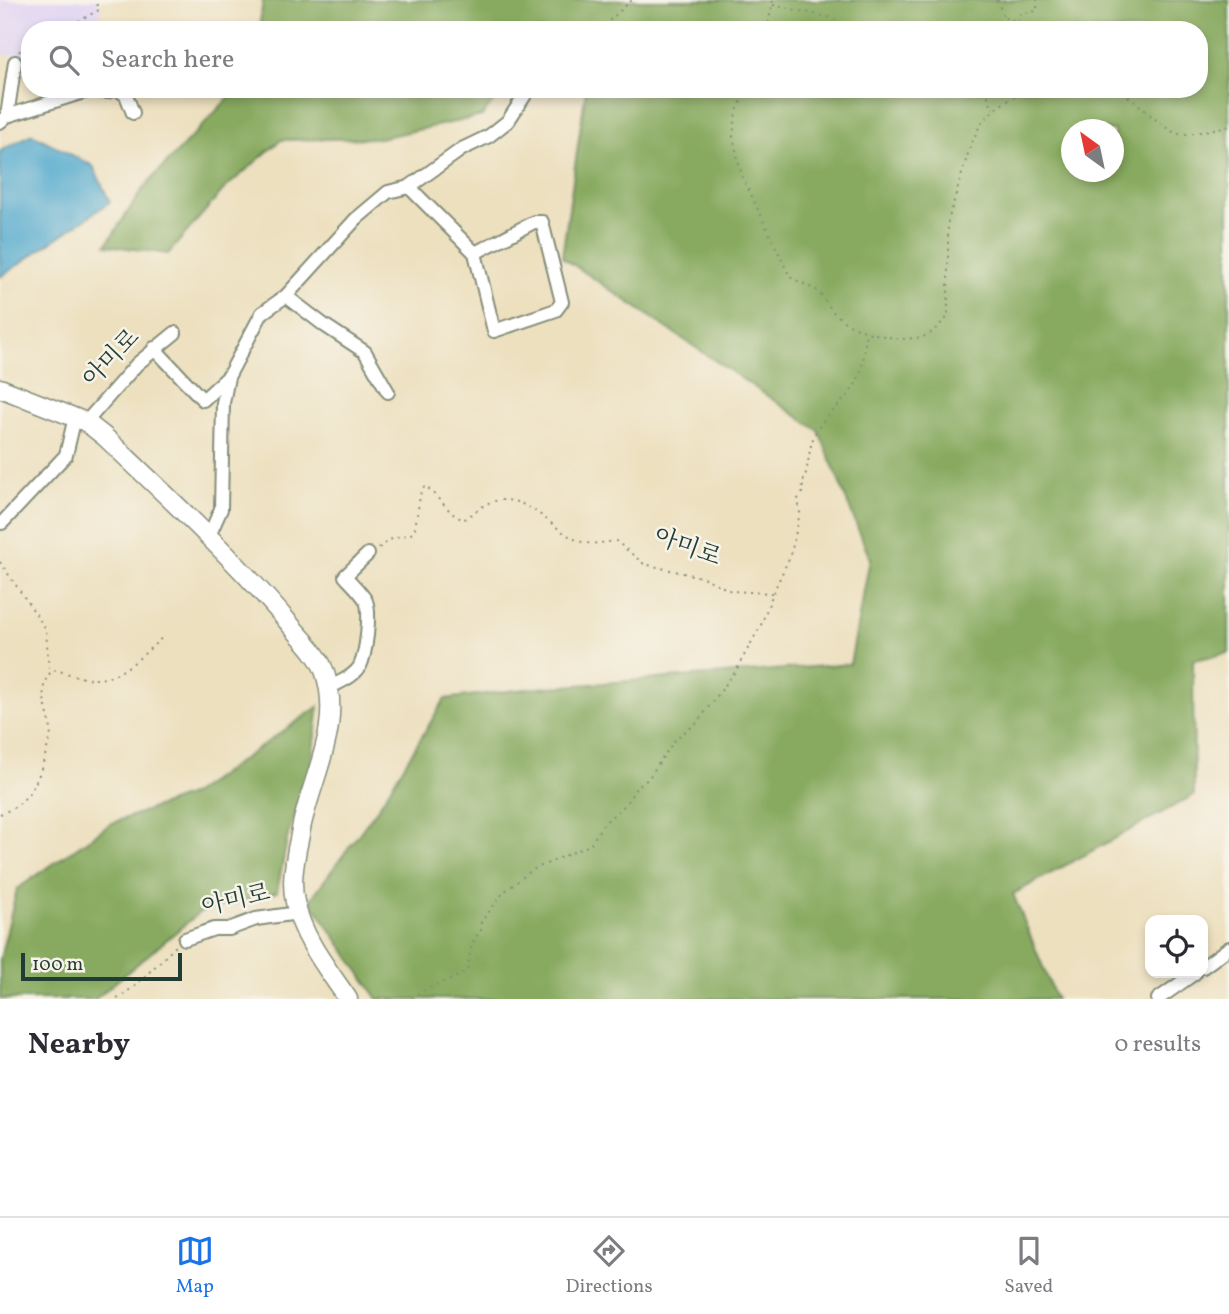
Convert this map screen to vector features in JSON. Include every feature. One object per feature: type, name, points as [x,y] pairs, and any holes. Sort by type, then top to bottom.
[{"type":"main road","name":"아미로","points":[[1,393],[81,419],[105,436],[249,576],[314,653],[325,671],[331,713],[329,729],[324,754],[304,814],[292,875],[294,900],[302,926],[313,949],[348,999]]},
{"type":"street","points":[[15,62],[4,119],[66,98]]},
{"type":"street","points":[[127,98],[133,113]]},
{"type":"street","points":[[209,536],[221,509],[223,403],[228,377],[262,313],[285,296],[356,219],[388,192],[409,187],[462,149],[489,136],[508,121],[523,98]]},
{"type":"street","points":[[409,187],[474,253],[494,331],[556,310],[562,302],[542,222],[534,222],[474,253]]},
{"type":"street","points":[[285,296],[324,326],[365,352],[388,392]]},
{"type":"street","name":"아미로","points":[[2,523],[66,455],[81,419],[153,348],[175,333]]},
{"type":"street","points":[[153,348],[203,400],[228,377]]},
{"type":"street","points":[[329,688],[360,667],[366,646],[366,601],[345,576],[368,554]]},
{"type":"street","name":"아미로","points":[[186,939],[214,929],[229,929],[256,919],[298,913]]},
{"type":"street","points":[[1208,963],[1229,948]]},
{"type":"street","points":[[1158,999],[1188,978]]},
{"type":"path","points":[[79,21],[99,10],[95,0]]},
{"type":"path","points":[[609,21],[632,0]]},
{"type":"path","points":[[769,21],[773,0]]},
{"type":"path","points":[[997,0],[1003,21]]},
{"type":"path","points":[[1004,18],[1018,21],[1019,13],[1037,11],[1037,0]]},
{"type":"path","points":[[773,5],[838,21]]},
{"type":"path","points":[[15,62],[21,49]]},
{"type":"path","points":[[743,98],[736,113],[733,136],[742,176],[790,277],[818,291],[834,313],[845,322],[866,332],[898,339],[920,338],[930,334],[947,317],[948,221],[970,146],[980,125],[1011,98]]},
{"type":"path","points":[[989,98],[994,110]]},
{"type":"path","points":[[1129,98],[1166,128],[1179,134],[1229,126]]},
{"type":"path","points":[[412,999],[424,990],[455,980],[467,970],[469,951],[474,937],[481,930],[481,922],[504,892],[532,870],[590,845],[603,824],[625,805],[636,788],[648,779],[676,737],[696,724],[736,672],[761,625],[772,593],[791,554],[800,513],[798,499],[804,491],[802,484],[807,473],[808,454],[816,432],[859,379],[865,359],[866,332]]},
{"type":"path","name":"아미로","points":[[368,554],[393,538],[411,534],[415,528],[421,489],[426,486],[453,514],[463,520],[489,503],[520,503],[536,510],[581,542],[595,544],[617,541],[644,564],[705,578],[731,591],[772,593]]},
{"type":"path","points":[[0,562],[46,629],[50,673]]},
{"type":"path","points":[[0,814],[14,809],[26,800],[40,776],[51,733],[43,689],[44,678],[53,670],[90,679],[106,679],[123,670],[163,636]]},
{"type":"path","points":[[117,999],[186,939]]},
{"type":"shaded area","points":[[0,0],[98,0],[101,11],[97,21],[21,21],[21,56],[5,55],[0,52]]},
{"type":"green space","points":[[263,0],[1229,0],[1229,653],[1193,660],[1194,795],[1013,894],[1056,999],[378,999],[310,900],[378,808],[445,699],[525,689],[850,664],[870,559],[819,431],[562,257],[585,98],[1208,98],[1208,21],[260,21]]},
{"type":"green space","points":[[228,98],[496,98],[482,116],[380,138],[281,140],[224,189],[168,254],[106,245],[144,187]]},
{"type":"green space","points":[[319,706],[310,773],[288,835],[277,892],[200,912],[95,999],[0,999],[0,959],[17,889],[112,823],[193,794]]},
{"type":"water","points":[[32,134],[93,166],[110,202],[0,277],[0,151]]}]
